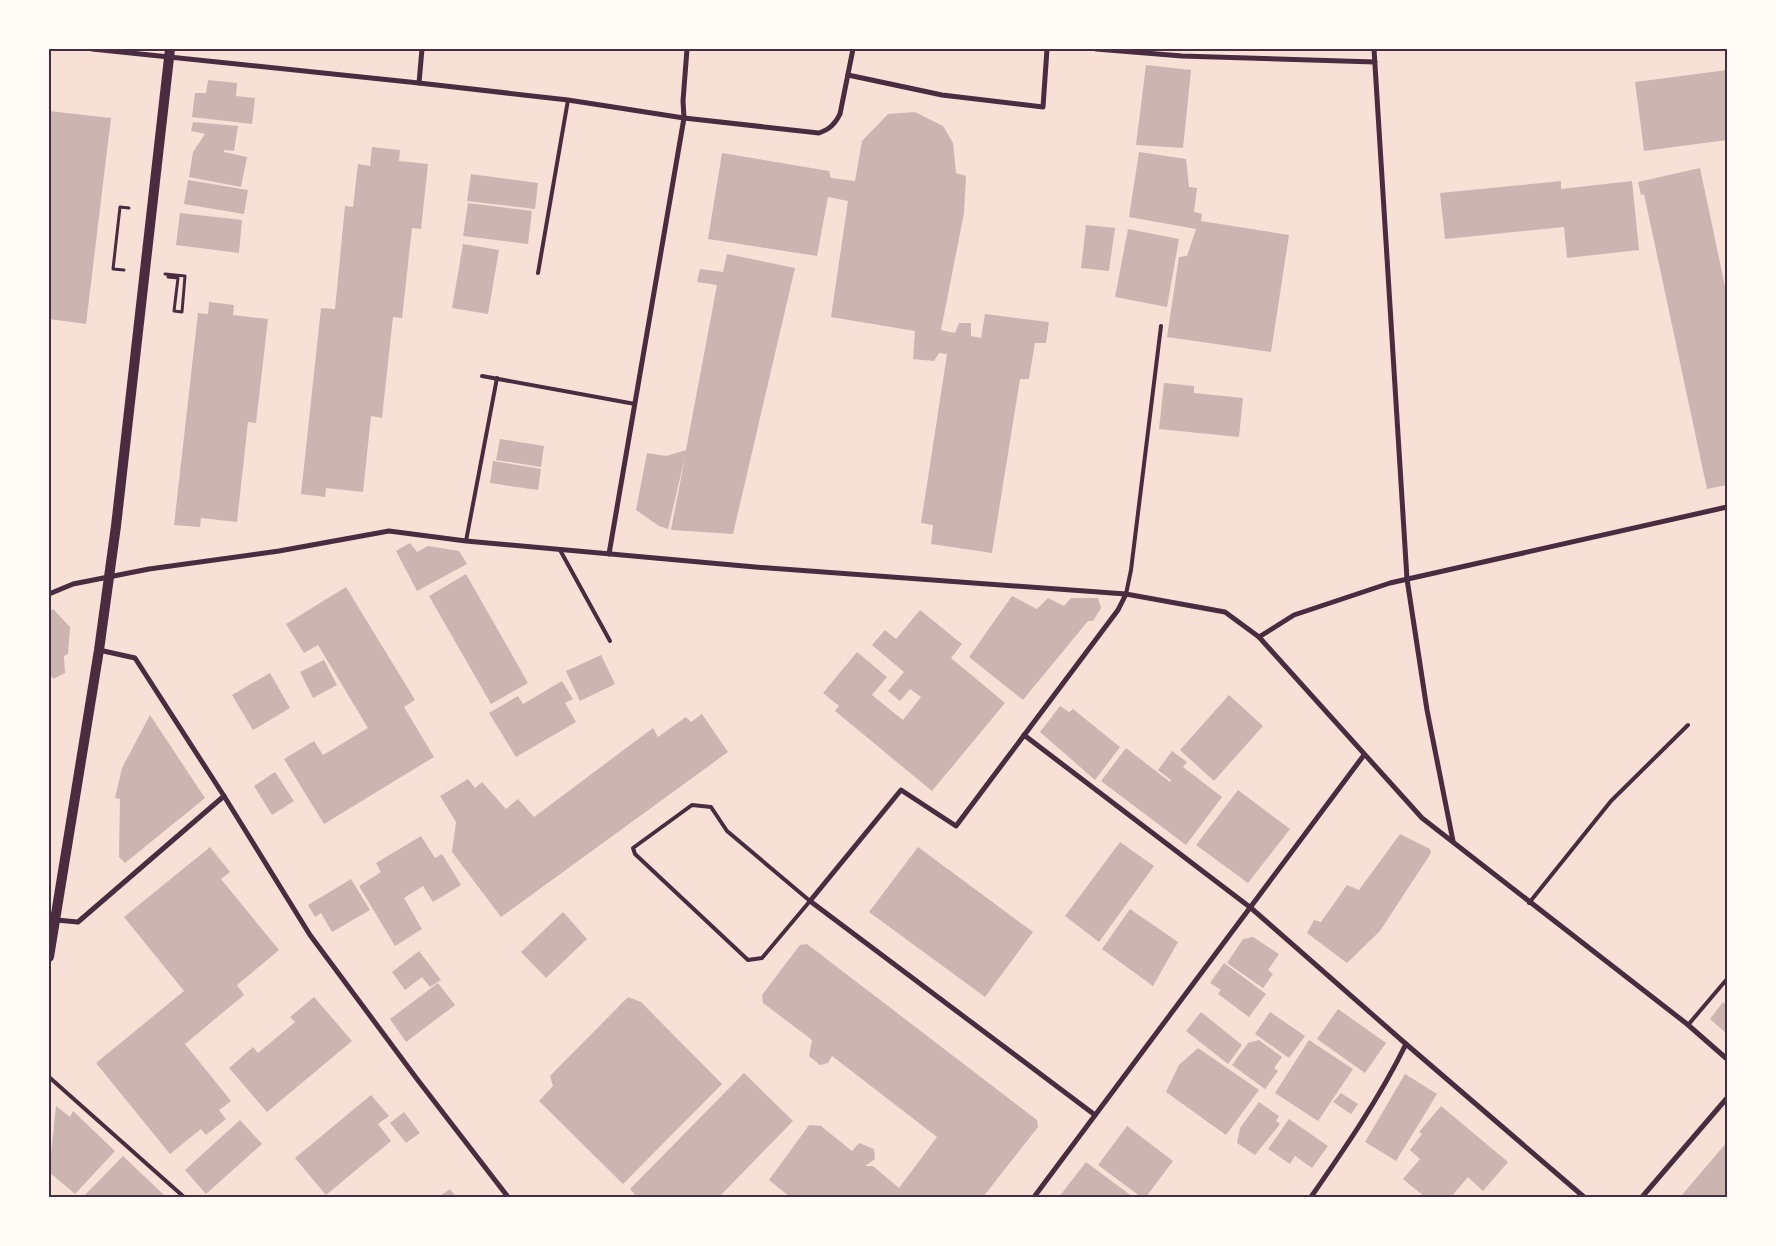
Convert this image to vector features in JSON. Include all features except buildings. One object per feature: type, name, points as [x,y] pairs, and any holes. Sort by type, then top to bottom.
[{"type":"main road","points":[[49,957],[99,650],[109,577],[170,53]]},
{"type":"street","points":[[92,49],[170,53],[568,100],[684,118],[819,133],[836,122],[840,114],[853,49]]},
{"type":"street","points":[[420,83],[422,49]]},
{"type":"street","points":[[609,554],[684,118],[683,101],[687,49]]},
{"type":"street","points":[[848,75],[942,96],[1043,107],[1047,49]]},
{"type":"street","points":[[1096,49],[1182,56],[1375,62]]},
{"type":"street","points":[[1374,49],[1407,579],[1427,710],[1453,842]]},
{"type":"street","points":[[1259,637],[1294,615],[1407,579],[1727,507]]},
{"type":"street","points":[[49,594],[73,584],[149,569],[279,551],[389,530],[466,541],[765,568],[1126,594],[1202,606],[1225,612],[1259,637],[1407,804],[1422,818],[1688,1025],[1727,1059]]},
{"type":"street","points":[[1095,1115],[810,901],[901,790],[956,826],[1118,610],[1126,594]]},
{"type":"street","points":[[99,650],[134,658],[224,796],[310,935],[417,1080],[508,1197]]},
{"type":"street","points":[[1024,736],[1252,908],[1584,1197]]},
{"type":"street","points":[[1034,1197],[1252,908],[1364,755]]},
{"type":"street","points":[[56,920],[78,922],[224,796]]},
{"type":"street","points":[[1311,1197],[1351,1140],[1391,1074],[1406,1044]]},
{"type":"street","points":[[1642,1197],[1727,1098]]},
{"type":"lane","points":[[538,273],[568,100]]},
{"type":"lane","points":[[1126,594],[1131,570],[1161,326]]},
{"type":"lane","points":[[482,376],[635,404]]},
{"type":"lane","points":[[466,541],[497,378]]},
{"type":"lane","points":[[560,550],[610,641]]},
{"type":"lane","points":[[1530,903],[1611,801],[1688,725]]},
{"type":"lane","points":[[692,805],[710,807],[727,831],[810,901],[762,958],[748,960],[636,854],[633,848],[692,805]]},
{"type":"lane","points":[[1688,1025],[1727,979]]},
{"type":"lane","points":[[49,1077],[184,1197]]},
{"type":"path","points":[[114,269],[120,207],[129,208]]},
{"type":"path","points":[[168,277],[178,278],[174,311],[182,312],[185,276]]}]
